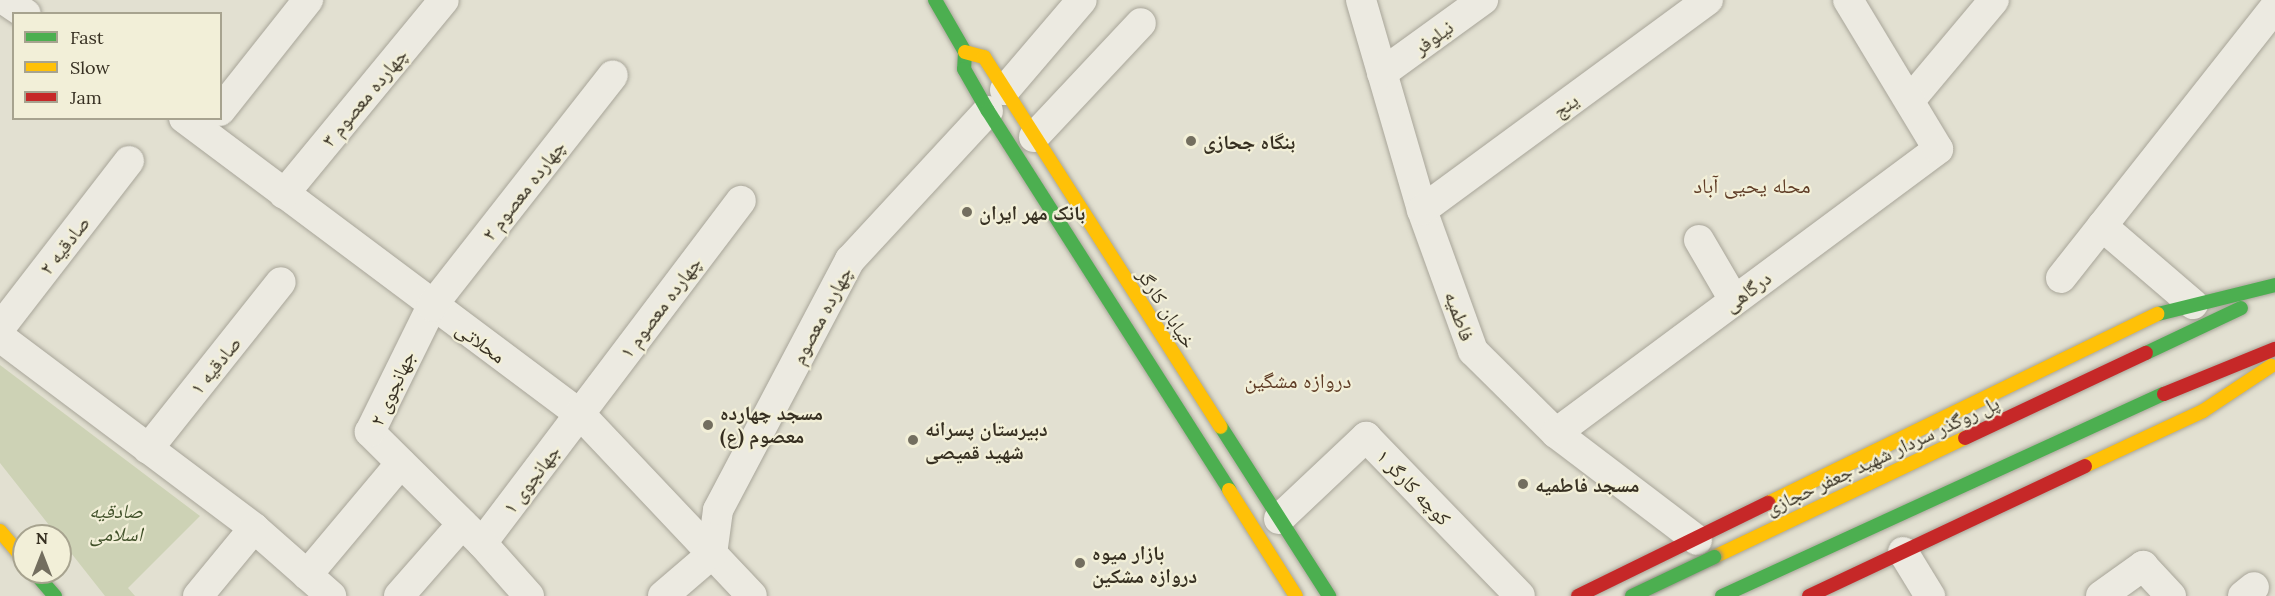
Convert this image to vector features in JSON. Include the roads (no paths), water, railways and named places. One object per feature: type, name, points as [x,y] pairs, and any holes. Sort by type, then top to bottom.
[{"type":"main road","name":"خیابان کارگر","points":[[935,0],[965,52],[964,69],[1034,137],[1329,596]]},
{"type":"main road","name":"خیابان کارگر","points":[[965,52],[984,57],[996,100],[1296,596]]},
{"type":"main road","points":[[1578,596],[1705,549],[2148,317],[2275,285]]},
{"type":"main road","name":"پل روگذر سردار شهید جعفر حجازی","points":[[1632,596],[1705,549],[2275,292]]},
{"type":"main road","points":[[1705,549],[1716,590],[2177,388],[2275,349]]},
{"type":"main road","points":[[1809,596],[2203,411],[2275,363]]},
{"type":"main road","points":[[0,531],[12,546]]},
{"type":"main road","points":[[44,584],[55,596]]},
{"type":"street","points":[[5,0],[23,12]]},
{"type":"street","points":[[222,101],[308,0]]},
{"type":"street","name":"چهارده معصوم ۳","points":[[284,194],[444,0]]},
{"type":"street","name":"چهارده معصوم","points":[[712,554],[718,510],[850,260],[996,100],[1082,0]]},
{"type":"street","name":"فاطمیه","points":[[1360,0],[1422,210],[1473,351],[1556,433],[1705,549]]},
{"type":"street","name":"نیلوفر","points":[[1382,73],[1484,0]]},
{"type":"street","name":"ینج","points":[[1422,210],[1708,0]]},
{"type":"street","points":[[1848,0],[1911,99],[1994,0]]},
{"type":"street","points":[[2061,278],[2275,7]]},
{"type":"street","points":[[1034,137],[1142,23]]},
{"type":"street","name":"چهارده معصوم ۲","points":[[432,306],[613,75]]},
{"type":"street","name":"درگاهی","points":[[1556,433],[1938,149],[1911,99]]},
{"type":"street","name":"محلاتی","points":[[206,120],[284,194],[580,414],[752,596]]},
{"type":"street","name":"صادقیه ۲","points":[[0,328],[129,161]]},
{"type":"street","name":"چهارده معصوم ۱","points":[[580,414],[741,201]]},
{"type":"street","points":[[2102,226],[2193,304]]},
{"type":"street","points":[[1699,240],[1734,300]]},
{"type":"street","name":"صادقیه ۱","points":[[148,448],[281,282]]},
{"type":"street","name":"جهانجوی ۲","points":[[432,306],[370,432],[472,533],[528,596]]},
{"type":"street","points":[[0,337],[255,528],[331,596]]},
{"type":"street","name":"جهانجوی ۱","points":[[399,596],[472,533],[580,414]]},
{"type":"street","name":"کوچه کارگر ۱","points":[[1279,519],[1366,437],[1520,596]]},
{"type":"street","points":[[307,575],[401,463]]},
{"type":"street","points":[[198,596],[255,528]]},
{"type":"street","points":[[1903,552],[1930,596]]},
{"type":"street","points":[[663,596],[712,554]]},
{"type":"street","points":[[2101,596],[2143,566],[2171,596]]},
{"type":"place","name":"بنگاه جحازی","points":[[1191,141]]},
{"type":"place","name":"بانک مهر ایران","points":[[967,212]]},
{"type":"place","name":"مسجد چهارده معصوم (ع)","points":[[708,425]]},
{"type":"place","name":"دبیرستان پسرانه شهید قمیصی","points":[[913,440]]},
{"type":"place","name":"مسجد فاطمیه","points":[[1523,484]]},
{"type":"place","name":"بازار میوه دروازه مشکین","points":[[1080,563]]},
{"type":"district","name":"محله یحیی آباد","points":[[1752,186]]},
{"type":"district","name":"دروازه مشگین","points":[[1298,381]]},
{"type":"park label","name":"صادقیه اسلامی","points":[[116,522]]}]
